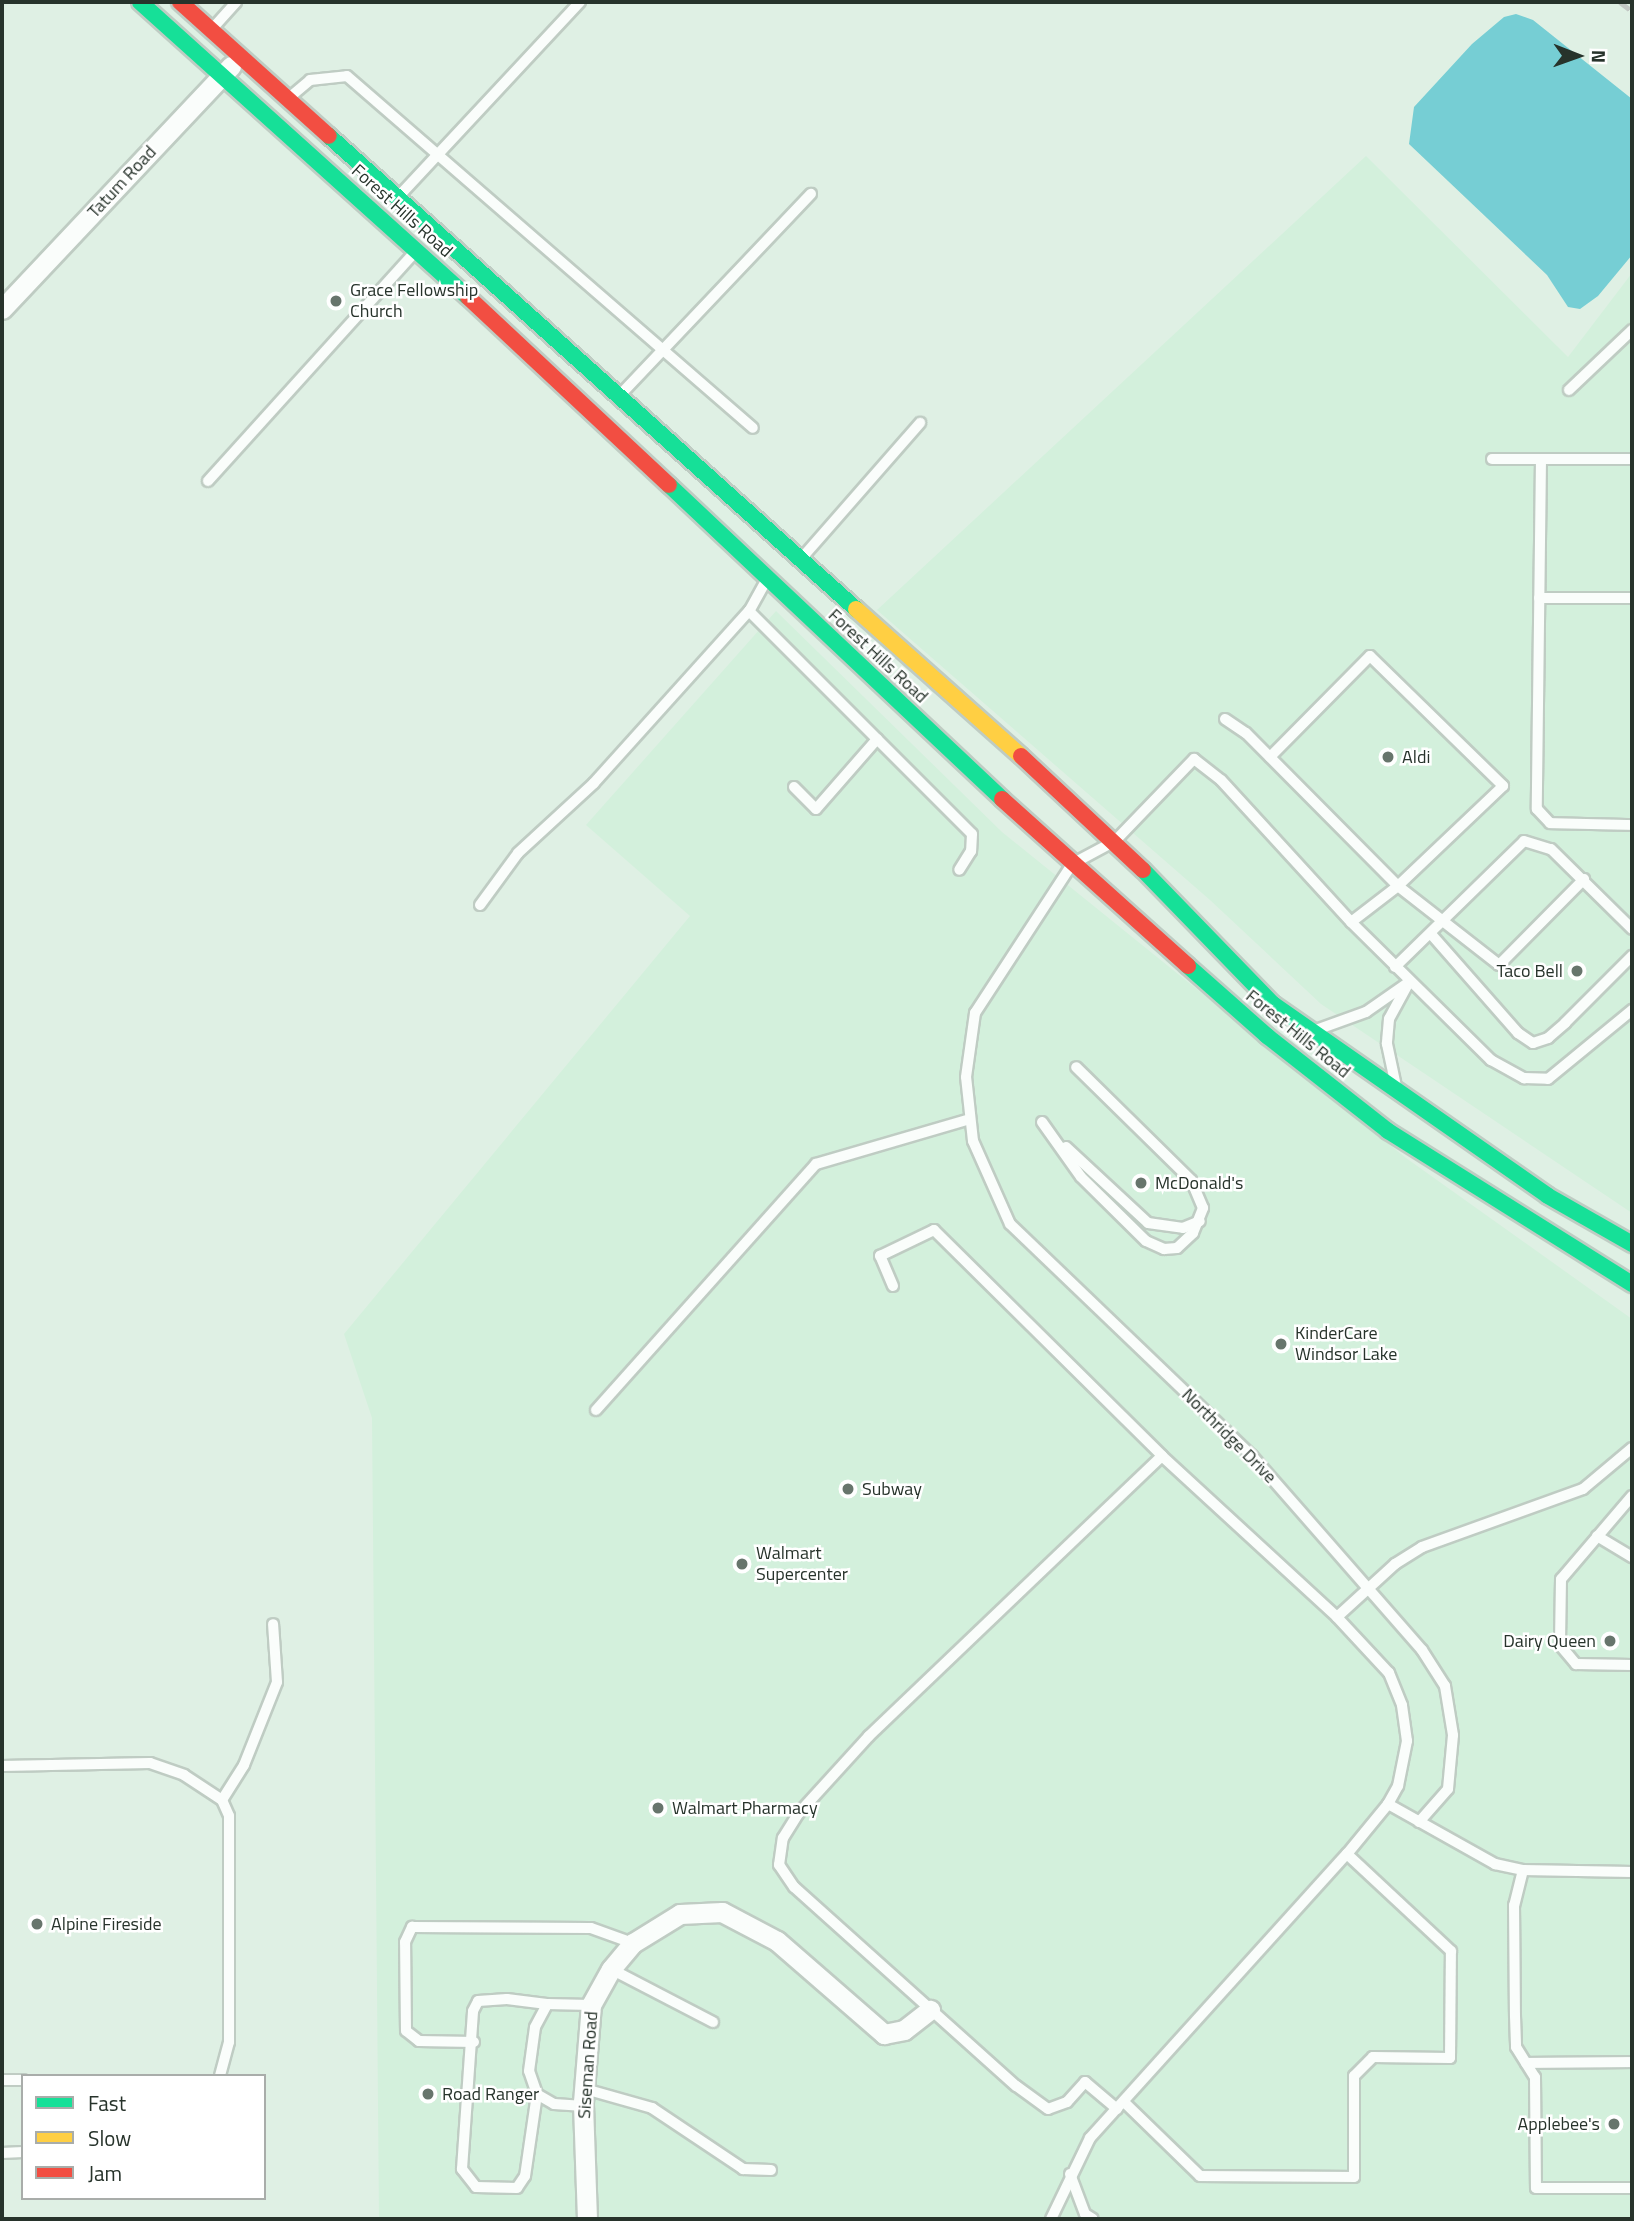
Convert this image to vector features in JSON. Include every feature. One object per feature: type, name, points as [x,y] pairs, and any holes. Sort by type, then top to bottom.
[{"type":"street","name":"Forest Hills Road","points":[[140,2],[203,40],[242,56],[618,398],[1115,841],[1273,1004],[1548,1196],[1632,1244]]},
{"type":"street","name":"Forest Hills Road","points":[[180,2],[223,75],[418,249],[1072,864],[1267,1036],[1388,1131],[1632,1284]]},
{"type":"street","name":"Tatum Road","points":[[2,309],[242,56]]},
{"type":"street","name":"Siseman Road","points":[[587,2219],[584,2097],[591,2005],[611,1969],[633,1942],[680,1914],[722,1912],[777,1941],[884,2034],[904,2030],[930,2010]]},
{"type":"lane","points":[[203,40],[236,2]]},
{"type":"lane","points":[[397,198],[580,2]]},
{"type":"lane","points":[[289,99],[310,80],[347,76],[662,346],[753,428]]},
{"type":"lane","points":[[618,398],[662,346],[811,194]]},
{"type":"lane","points":[[208,481],[418,249]]},
{"type":"lane","points":[[1569,390],[1632,330]]},
{"type":"lane","points":[[801,560],[821,532],[920,423]]},
{"type":"lane","points":[[1492,458],[1632,459]]},
{"type":"lane","points":[[1541,459],[1537,809],[1550,823],[1632,825]]},
{"type":"lane","points":[[480,905],[518,853],[594,783],[749,611],[768,579]]},
{"type":"lane","points":[[1539,598],[1632,598]]},
{"type":"lane","points":[[749,611],[972,834],[971,851],[959,870]]},
{"type":"lane","points":[[1270,757],[1370,656],[1503,786],[1398,886],[1351,922]]},
{"type":"lane","points":[[1225,719],[1270,757],[1398,886],[1499,965],[1584,879]]},
{"type":"lane","points":[[794,787],[816,809],[877,739]]},
{"type":"lane","points":[[1072,864],[1115,841],[1195,760],[1221,780],[1351,922],[1491,1060],[1524,1078],[1548,1079],[1632,1010]]},
{"type":"lane","points":[[1395,967],[1524,841],[1551,849],[1632,929]]},
{"type":"lane","name":"Northridge Drive","points":[[1072,864],[975,1013],[966,1077],[972,1140],[1010,1224],[1252,1456],[1422,1650],[1446,1686],[1453,1735],[1447,1790],[1419,1822]]},
{"type":"lane","points":[[1431,934],[1518,1034],[1533,1043],[1548,1038],[1632,956]]},
{"type":"lane","points":[[1312,1031],[1366,1012],[1409,982]]},
{"type":"lane","points":[[1396,1090],[1387,1044],[1389,1018],[1409,982]]},
{"type":"lane","points":[[1076,1067],[1191,1180],[1201,1197],[1200,1220],[1177,1248],[1164,1249],[1146,1241],[1081,1177],[1042,1122],[1148,1223],[1183,1228],[1200,1220]]},
{"type":"lane","points":[[596,1410],[816,1164],[970,1119]]},
{"type":"lane","points":[[893,1286],[880,1256],[934,1230],[1162,1456],[1337,1618],[1389,1673],[1402,1705],[1407,1741],[1398,1786],[1388,1804],[1348,1854],[1090,2138],[1070,2174],[1051,2219]]},
{"type":"lane","points":[[1337,1618],[1422,1547],[1583,1489],[1628,1463],[1632,1448]]},
{"type":"lane","points":[[1162,1456],[877,1727],[799,1814],[783,1838],[779,1865],[794,1887],[930,2010],[1048,2109],[1067,2102],[1085,2082],[1120,2106],[1200,2176],[1354,2177],[1354,2076],[1373,2057],[1450,2058],[1451,1951],[1348,1854]]},
{"type":"lane","points":[[1632,1496],[1561,1579],[1560,1645],[1576,1664],[1632,1665]]},
{"type":"lane","points":[[1597,1536],[1632,1557]]},
{"type":"lane","points":[[222,1800],[244,1765],[277,1682],[273,1624]]},
{"type":"lane","points":[[2,1766],[150,1763],[184,1775],[222,1800],[229,1816],[229,2042],[221,2074]]},
{"type":"lane","points":[[1388,1804],[1495,1864],[1523,1870],[1632,1872]]},
{"type":"lane","points":[[1523,1870],[1514,1905],[1516,2047],[1535,2077],[1536,2188],[1632,2188]]},
{"type":"lane","points":[[474,2042],[419,2041],[406,2031],[405,1942],[412,1927],[591,1928],[633,1942]]},
{"type":"lane","points":[[611,1969],[713,2022]]},
{"type":"lane","points":[[547,2004],[534,2027],[529,2071],[537,2094],[525,2176],[517,2189],[476,2187],[462,2169],[474,2042],[473,2011],[478,2001],[507,1998],[547,2004],[591,2005]]},
{"type":"lane","points":[[1526,2063],[1632,2062]]},
{"type":"lane","points":[[2,2080],[21,2080]]},
{"type":"lane","points":[[537,2094],[554,2104],[584,2097],[652,2108],[743,2169],[771,2170]]},
{"type":"lane","points":[[2,2153],[21,2152]]},
{"type":"lane","points":[[1070,2174],[1085,2214],[1093,2219]]},
{"type":"shaded area","points":[[1366,156],[1568,357],[1632,273],[1632,1213],[1321,1004],[1210,900],[877,610]]},
{"type":"shaded area","points":[[776,611],[1002,832],[1406,1158],[1632,1319],[1632,2219],[379,2219],[372,1418],[344,1334],[690,916],[586,825]]},
{"type":"water","points":[[1516,14],[1533,20],[1632,99],[1632,255],[1598,296],[1580,309],[1568,307],[1547,275],[1409,144],[1414,107],[1472,44],[1504,17]]},
{"type":"railway","points":[[1620,2],[1632,11]]},
{"type":"traffic: fast","points":[[140,2],[468,297]]},
{"type":"traffic: fast","points":[[329,136],[856,609]]},
{"type":"traffic: fast","points":[[669,485],[1002,799]]},
{"type":"traffic: fast","points":[[1143,870],[1273,1004],[1548,1196],[1632,1244]]},
{"type":"traffic: fast","points":[[1188,966],[1267,1036],[1388,1131],[1632,1284]]},
{"type":"traffic: slow","points":[[856,609],[1021,756]]},
{"type":"traffic: jam","points":[[180,2],[329,136]]},
{"type":"traffic: jam","points":[[468,297],[669,485]]},
{"type":"traffic: jam","points":[[1021,756],[1143,870]]},
{"type":"traffic: jam","points":[[1002,799],[1188,966]]},
{"type":"place","name":"Grace Fellowship Church","points":[[336,301]]},
{"type":"place","name":"Aldi","points":[[1388,757]]},
{"type":"place","name":"Taco Bell","points":[[1577,971]]},
{"type":"place","name":"McDonald's","points":[[1141,1183]]},
{"type":"place","name":"KinderCare Windsor Lake","points":[[1281,1344]]},
{"type":"place","name":"Subway","points":[[848,1489]]},
{"type":"place","name":"Walmart Supercenter","points":[[742,1564]]},
{"type":"place","name":"Dairy Queen","points":[[1610,1641]]},
{"type":"place","name":"Walmart Pharmacy","points":[[658,1808]]},
{"type":"place","name":"Alpine Fireside","points":[[37,1924]]},
{"type":"place","name":"Road Ranger","points":[[428,2094]]},
{"type":"place","name":"Applebee's","points":[[1614,2124]]}]
